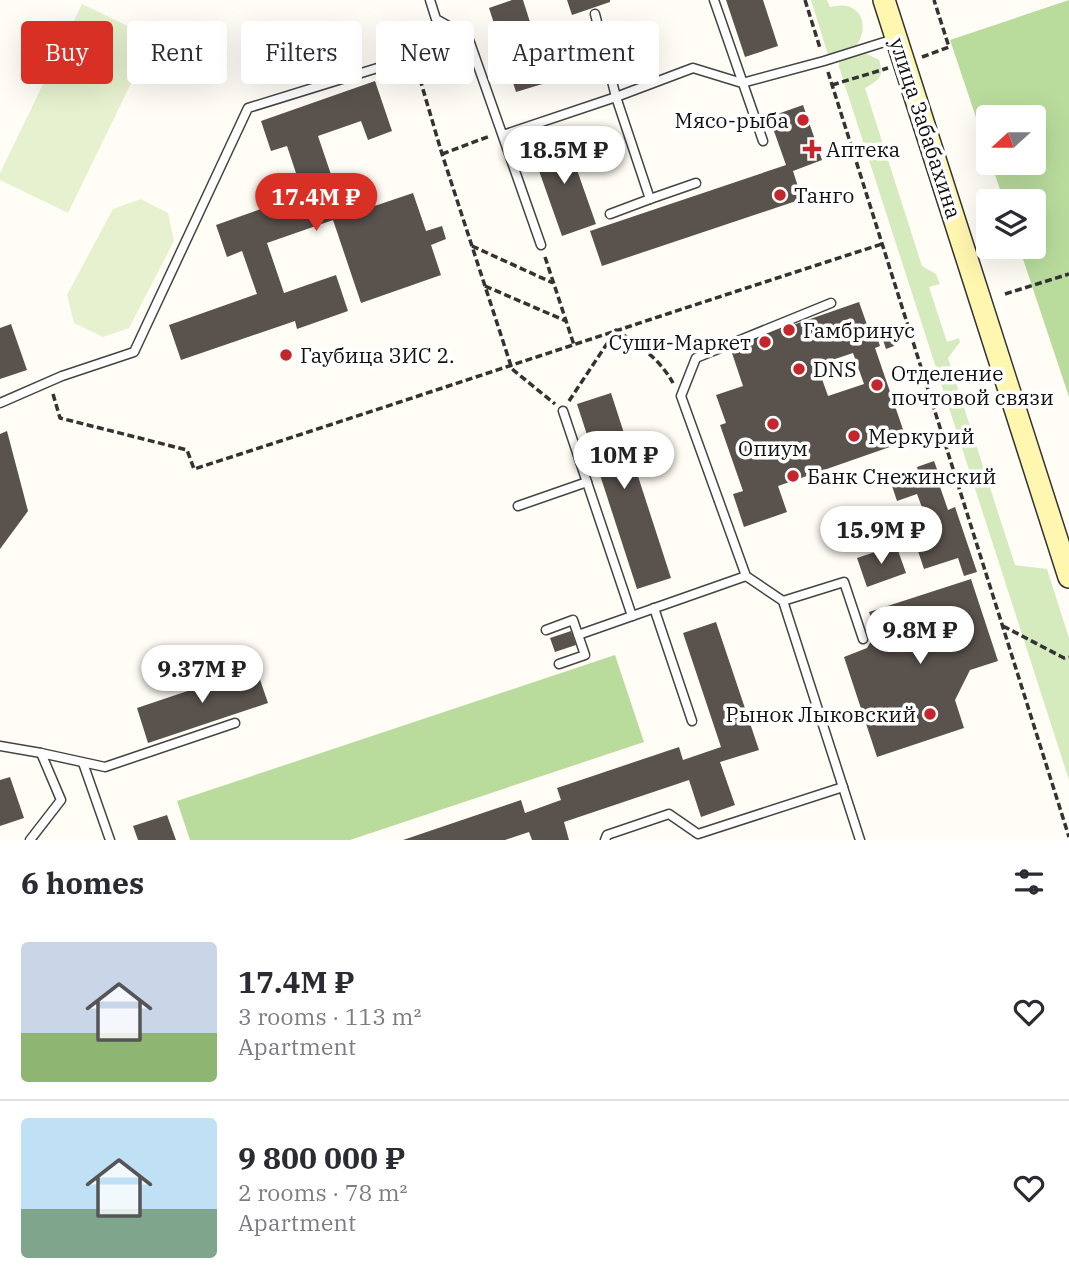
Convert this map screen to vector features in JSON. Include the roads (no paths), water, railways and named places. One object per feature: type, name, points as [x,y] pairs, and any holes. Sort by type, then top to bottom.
[{"type":"street","name":"улица Забабахина","points":[[884,0],[1069,577]]},
{"type":"lane","points":[[430,0],[436,19],[468,37],[541,244]]},
{"type":"lane","points":[[714,0],[763,141]]},
{"type":"lane","points":[[594,14],[616,97],[650,199]]},
{"type":"lane","points":[[503,133],[616,97],[693,68],[742,83],[897,38]]},
{"type":"lane","points":[[0,403],[49,382],[134,352],[248,108],[376,68]]},
{"type":"lane","points":[[610,214],[696,183]]},
{"type":"lane","points":[[831,303],[696,358],[681,396],[746,576],[783,601],[860,840]]},
{"type":"lane","points":[[563,411],[632,616]]},
{"type":"lane","points":[[517,506],[587,482]]},
{"type":"lane","points":[[578,635],[746,576]]},
{"type":"lane","points":[[783,601],[844,582],[863,639]]},
{"type":"lane","points":[[654,608],[691,721]]},
{"type":"lane","points":[[546,630],[573,620],[585,655],[559,664]]},
{"type":"lane","points":[[0,746],[105,767],[235,723]]},
{"type":"lane","points":[[30,840],[61,800],[41,753]]},
{"type":"lane","points":[[83,763],[110,840]]},
{"type":"lane","points":[[606,840],[607,835],[669,814],[698,834],[843,787]]},
{"type":"place","name":"Мясо-рыба","points":[[803,120]]},
{"type":"place","name":"Аптека","points":[[812,149]]},
{"type":"place","name":"Танго","points":[[780,195]]},
{"type":"place","name":"Гамбринус","points":[[789,330]]},
{"type":"place","name":"Суши-Маркет","points":[[765,342]]},
{"type":"place","name":"Гаубица ЗИС 2.","points":[[286,355]]},
{"type":"place","name":"DNS","points":[[799,369]]},
{"type":"place","name":"Отделение почтовой связи","points":[[877,385]]},
{"type":"place","name":"Опиум","points":[[773,424]]},
{"type":"place","name":"Меркурий","points":[[854,436]]},
{"type":"place","name":"Банк Снежинский","points":[[793,476]]},
{"type":"place","name":"Рынок Лыковский","points":[[930,714]]}]
